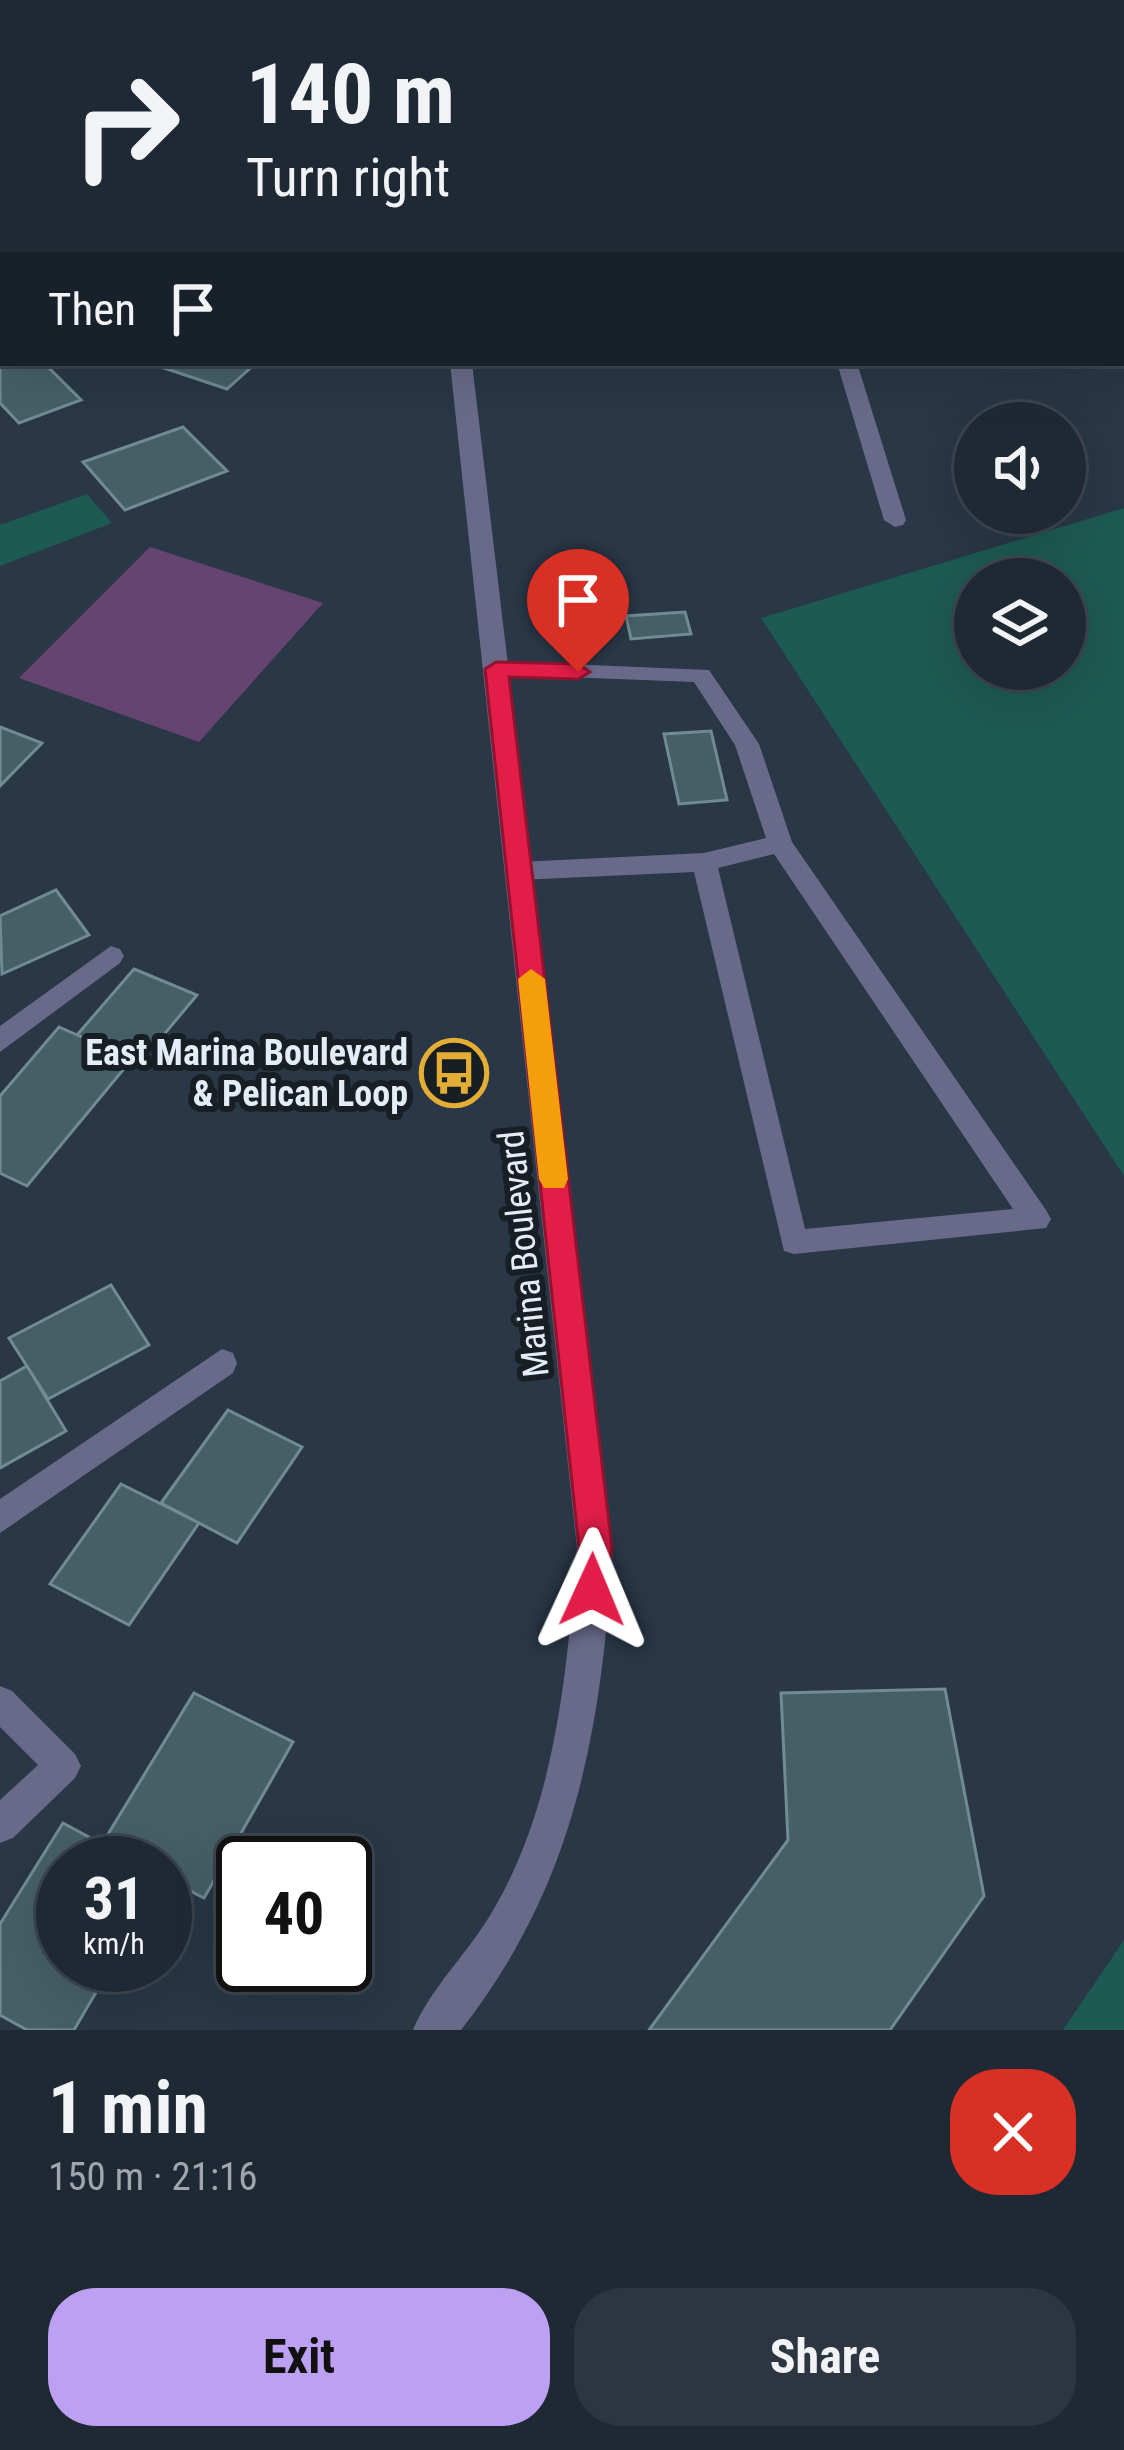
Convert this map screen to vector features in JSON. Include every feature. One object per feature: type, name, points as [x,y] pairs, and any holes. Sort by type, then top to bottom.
[{"type":"street","name":"Marina Boulevard","points":[[434,2030],[473,1985],[542,1862],[568,1774],[587,1674],[595,1548],[461,366]]},
{"type":"lane","points":[[848,366],[895,520]]},
{"type":"lane","points":[[496,669],[701,675],[747,744],[780,844],[1036,1220],[794,1242],[704,862]]},
{"type":"lane","points":[[519,872],[704,862],[780,844]]},
{"type":"lane","points":[[0,1041],[111,956]]},
{"type":"lane","points":[[0,1518],[222,1363]]},
{"type":"lane","points":[[0,1703],[63,1766],[0,1825]]},
{"type":"shaded area","points":[[87,494],[112,523],[0,566],[0,525]]},
{"type":"shaded area","points":[[1124,508],[1124,1176],[761,618],[954,560],[954,690],[1086,690],[1086,558],[959,558],[1038,534],[1086,534],[1086,520]]},
{"type":"shaded area","points":[[150,547],[323,603],[199,742],[19,678]]},
{"type":"shaded area","points":[[1124,1940],[1124,2030],[1063,2030]]},
{"type":"building","points":[[47,366],[81,400],[19,423],[0,403],[0,368]]},
{"type":"building","points":[[158,366],[253,366],[227,389]]},
{"type":"building","points":[[183,427],[227,471],[125,510],[83,462]]},
{"type":"building","points":[[685,612],[691,634],[631,639],[626,616]]},
{"type":"building","points":[[0,727],[42,743],[0,786]]},
{"type":"building","points":[[711,731],[727,800],[679,804],[664,734]]},
{"type":"building","points":[[56,890],[89,935],[2,974],[0,916]]},
{"type":"building","points":[[134,969],[197,995],[141,1062],[77,1035]]},
{"type":"building","points":[[59,1027],[132,1059],[27,1186],[0,1173],[0,1096]]},
{"type":"building","points":[[111,1285],[149,1345],[48,1399],[9,1338]]},
{"type":"building","points":[[27,1366],[66,1431],[0,1468],[0,1381]]},
{"type":"building","points":[[228,1410],[302,1447],[237,1543],[161,1503]]},
{"type":"building","points":[[121,1484],[199,1523],[129,1625],[50,1584]]},
{"type":"building","points":[[945,1689],[984,1896],[890,2030],[649,2030],[788,1840],[781,1693]]},
{"type":"building","points":[[194,1693],[293,1742],[239,1836],[216,1836],[216,1877],[204,1898],[192,1892],[192,1836],[107,1836]]},
{"type":"building","points":[[63,1823],[87,1836],[55,1836]]},
{"type":"building","points":[[36,1866],[36,1992],[96,1992],[74,2030],[27,2030],[0,2015],[0,1924]]},
{"type":"slow traffic","points":[[531,979],[554,1179]]},
{"type":"place","name":"East Marina Boulevard & Pelican Loop","points":[[454,1073]]},
{"type":"route","points":[[578,672],[496,669],[595,1548],[592,1590]]}]
